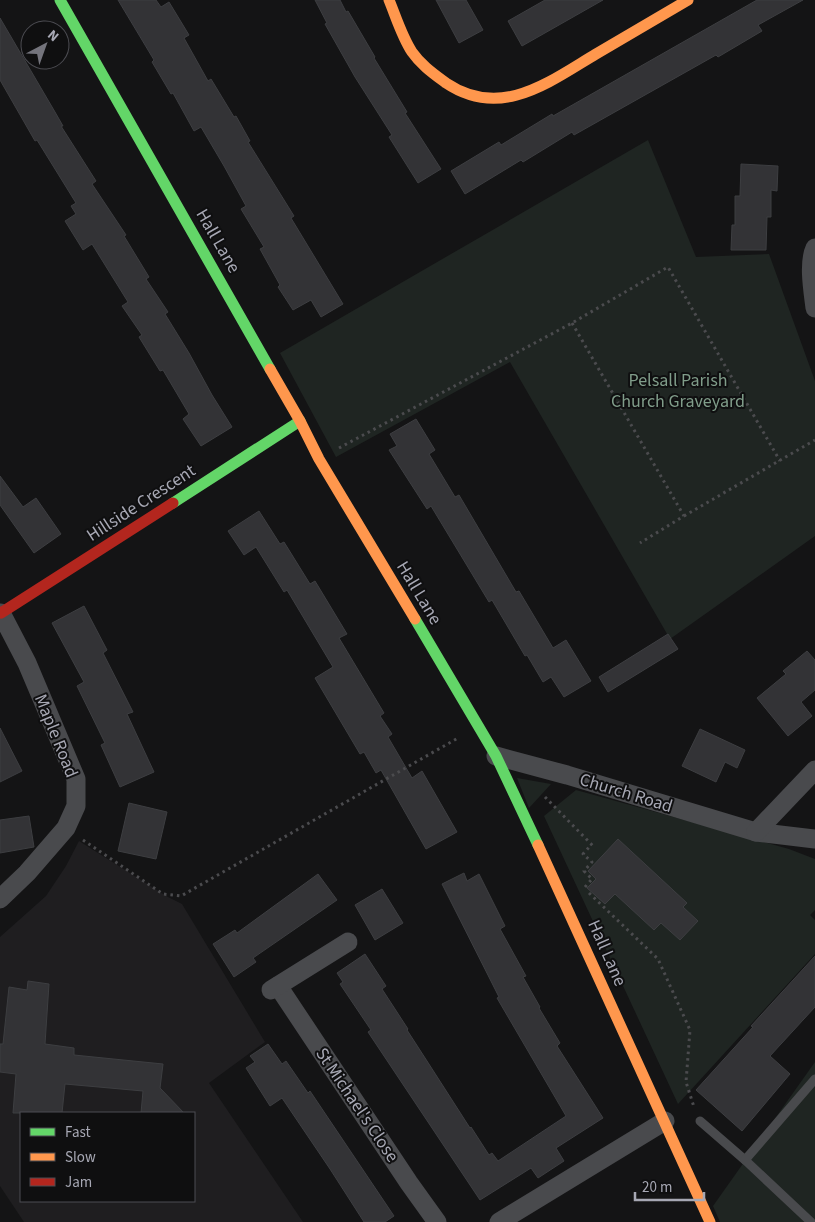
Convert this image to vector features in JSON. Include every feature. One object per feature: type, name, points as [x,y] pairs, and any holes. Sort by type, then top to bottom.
[{"type":"street","name":"Hall Lane","points":[[60,0],[300,421],[319,458],[496,756],[710,1222]]},
{"type":"street","points":[[389,0],[412,51],[427,68],[448,85],[470,97],[494,99],[515,96],[537,89],[688,0]]},
{"type":"street","points":[[815,248],[812,254],[812,281],[815,308]]},
{"type":"street","name":"Hillside Crescent","points":[[1,612],[300,421]]},
{"type":"street","name":"Maple Road","points":[[0,899],[27,873],[66,828],[76,806],[76,779],[27,663],[1,612]]},
{"type":"street","name":"Church Road","points":[[496,756],[567,775],[756,832],[815,839]]},
{"type":"street","points":[[756,832],[815,770]]},
{"type":"street","name":"St Michael's Close","points":[[348,942],[274,988],[437,1222]]},
{"type":"street","points":[[499,1222],[665,1121]]},
{"type":"lane","points":[[745,1160],[815,1079]]},
{"type":"lane","points":[[700,1120],[811,1222]]},
{"type":"path","points":[[319,458],[572,323],[668,267],[780,461]]},
{"type":"path","points":[[572,323],[684,516]]},
{"type":"path","points":[[640,543],[815,440]]},
{"type":"path","points":[[66,828],[163,894],[180,896],[478,726]]},
{"type":"path","points":[[525,818],[567,775]]},
{"type":"path","points":[[545,797],[593,846],[583,854],[592,862],[584,872],[592,879],[584,888],[658,959],[690,1030],[686,1082],[700,1120]]},
{"type":"shaded area","points":[[79,841],[182,904],[265,1042],[209,1083],[303,1222],[24,1222],[0,1186],[0,937],[46,896],[66,866]]},
{"type":"green space","name":"Pelsall Parish Church Graveyard","points":[[648,140],[696,257],[769,254],[815,381],[815,536],[670,639],[510,362],[336,457],[280,353]]},
{"type":"green space","points":[[517,778],[551,784],[529,808]]},
{"type":"green space","points":[[576,790],[789,849],[815,859],[815,910],[810,915],[815,920],[815,954],[678,1104],[544,816]]},
{"type":"green space","points":[[815,1062],[815,1222],[720,1222],[713,1206]]},
{"type":"building","points":[[118,0],[156,0],[161,7],[169,2],[189,35],[184,38],[208,81],[211,79],[234,117],[236,116],[250,141],[248,142],[294,216],[291,218],[343,304],[321,317],[311,300],[293,310],[278,287],[280,285],[260,249],[264,247],[241,209],[246,206],[224,166],[201,127],[194,131],[173,93],[171,94],[152,62],[154,60]]},
{"type":"building","points":[[315,0],[340,0],[407,112],[405,113],[441,169],[418,183],[389,137],[392,135],[355,77],[325,24],[327,23]]},
{"type":"building","points":[[436,0],[466,0],[483,30],[459,43]]},
{"type":"building","points":[[545,0],[603,0],[522,46],[508,21]]},
{"type":"building","points":[[757,0],[803,0],[758,25],[762,31],[718,57],[716,55],[574,135],[572,132],[465,194],[451,171],[499,142],[501,145],[552,114],[553,116]]},
{"type":"building","points":[[0,18],[20,52],[20,70],[30,70],[63,126],[61,126],[96,181],[92,184],[126,235],[124,236],[149,277],[146,279],[168,312],[165,314],[232,427],[201,446],[183,419],[189,414],[163,370],[160,371],[139,337],[142,335],[122,306],[128,302],[92,244],[83,250],[65,221],[76,214],[71,206],[76,203],[37,140],[35,141],[0,80]]},
{"type":"building","points":[[741,164],[778,166],[777,191],[771,190],[771,217],[767,217],[766,250],[731,250],[732,225],[735,225],[735,196],[740,196]]},
{"type":"building","points":[[416,419],[435,450],[429,454],[455,497],[459,495],[516,592],[519,591],[553,648],[566,640],[591,681],[564,697],[551,677],[543,682],[527,655],[525,656],[492,600],[489,602],[431,506],[427,509],[389,450],[397,446],[390,434]]},
{"type":"building","points":[[0,476],[23,507],[36,498],[61,534],[34,553],[0,505]]},
{"type":"building","points":[[259,511],[280,544],[284,542],[310,584],[315,581],[347,634],[339,638],[384,713],[380,716],[392,734],[388,737],[412,778],[422,771],[457,832],[426,849],[381,770],[376,773],[364,752],[360,754],[315,678],[333,667],[287,590],[284,592],[256,547],[244,555],[228,531]]},
{"type":"building","points":[[84,606],[107,650],[103,653],[133,712],[127,714],[154,772],[120,787],[101,745],[105,743],[77,686],[84,682],[52,623]]},
{"type":"building","points":[[668,634],[678,649],[608,692],[599,677]]},
{"type":"building","points":[[807,651],[815,660],[815,690],[801,702],[812,716],[788,736],[757,698],[786,674],[783,671]]},
{"type":"building","points":[[0,728],[22,771],[0,782]]},
{"type":"building","points":[[700,729],[745,750],[737,768],[725,762],[716,782],[682,766]]},
{"type":"building","points":[[129,803],[167,812],[156,859],[118,851]]},
{"type":"building","points":[[29,816],[34,847],[0,853],[0,820]]},
{"type":"building","points":[[618,839],[687,903],[683,907],[698,921],[680,940],[661,923],[654,930],[615,894],[605,904],[587,888],[596,879],[588,871]]},
{"type":"building","points":[[464,873],[467,881],[479,874],[505,926],[500,929],[526,976],[523,977],[560,1043],[557,1046],[603,1118],[556,1148],[564,1161],[538,1178],[531,1168],[480,1200],[368,1032],[371,1030],[340,984],[343,982],[337,973],[365,954],[386,986],[382,989],[407,1030],[470,1128],[489,1155],[492,1153],[498,1161],[566,1116],[497,998],[499,997],[442,884]]},
{"type":"building","points":[[318,874],[337,900],[253,958],[256,962],[234,977],[213,944],[235,930],[237,933]]},
{"type":"building","points":[[382,889],[403,923],[375,940],[355,905]]},
{"type":"building","points":[[815,956],[815,1007],[770,1056],[790,1074],[742,1131],[696,1090]]},
{"type":"building","points":[[28,981],[49,984],[45,1044],[74,1048],[74,1055],[163,1064],[160,1088],[183,1112],[141,1112],[143,1091],[65,1084],[62,1112],[13,1113],[16,1074],[0,1072],[0,1044],[3,1044],[9,987],[27,990]]},
{"type":"building","points":[[268,1044],[282,1064],[286,1061],[308,1093],[310,1091],[394,1216],[385,1222],[364,1222],[282,1098],[270,1106],[246,1068],[255,1062],[250,1056]]},
{"type":"traffic: fast","points":[[60,0],[270,369]]},
{"type":"traffic: fast","points":[[173,503],[300,421]]},
{"type":"traffic: fast","points":[[415,619],[496,756],[538,845]]},
{"type":"traffic: slow","points":[[389,0],[405,40],[419,61],[446,83],[466,94],[486,98],[524,93],[542,85],[688,0]]},
{"type":"traffic: slow","points":[[270,369],[319,459],[415,619]]},
{"type":"traffic: slow","points":[[538,845],[710,1222]]},
{"type":"traffic: jam","points":[[0,612],[173,503]]}]
